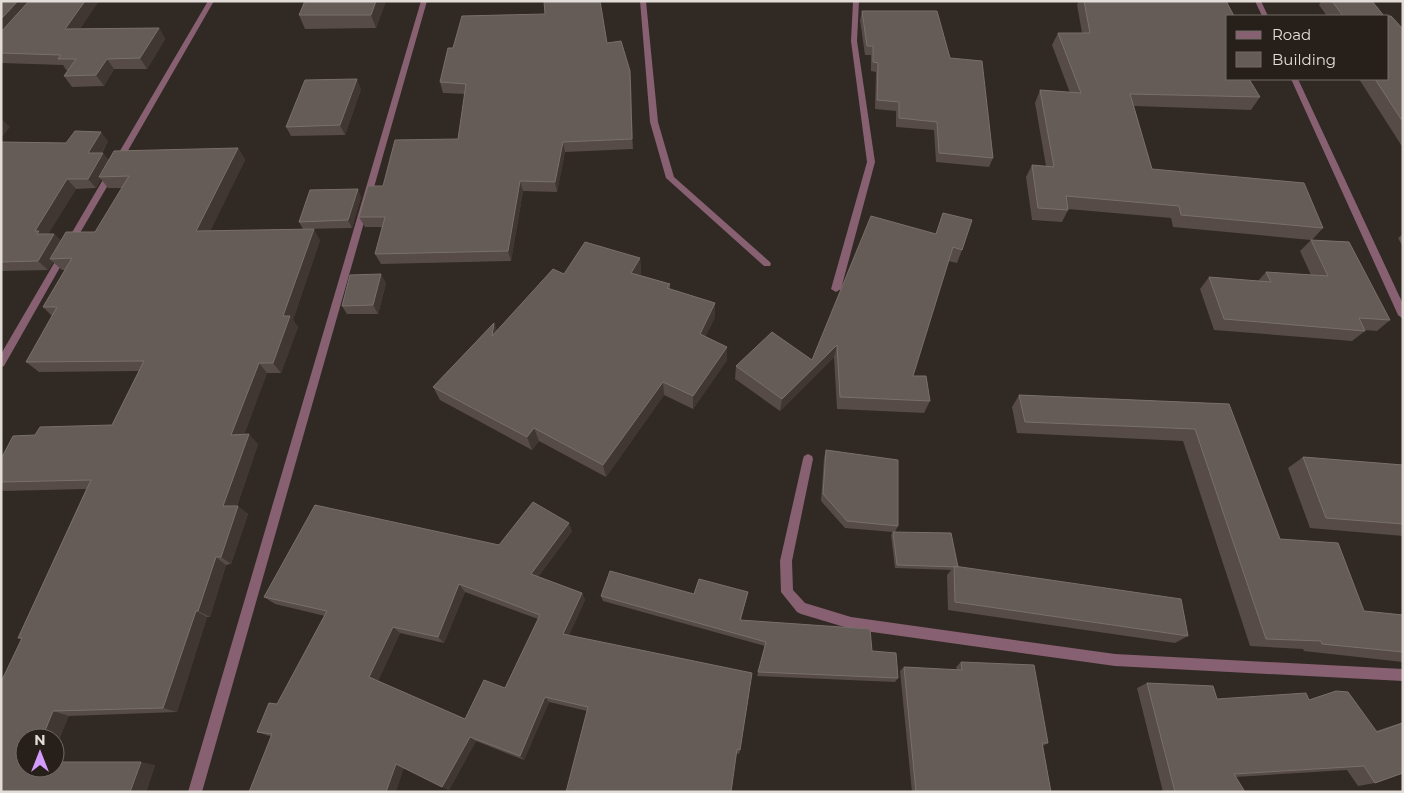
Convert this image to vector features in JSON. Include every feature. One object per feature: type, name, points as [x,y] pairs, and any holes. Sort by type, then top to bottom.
[{"type":"street","points":[[1,363],[211,1]]},
{"type":"street","points":[[195,792],[424,1]]},
{"type":"street","points":[[643,1],[654,122],[670,178],[767,264]]},
{"type":"street","points":[[836,288],[871,162],[854,41],[856,1]]},
{"type":"street","points":[[1258,1],[1265,15]]},
{"type":"street","points":[[1294,80],[1403,315]]},
{"type":"street","points":[[808,459],[786,561],[787,592],[801,608],[851,623],[1115,660],[1403,674]]},
{"type":"building","points":[[1,1],[18,1],[1,19]]},
{"type":"building","points":[[29,1],[85,1],[65,29],[159,28],[140,58],[107,59],[96,75],[64,76],[76,59],[58,59],[61,55],[1,53],[1,32]]},
{"type":"building","points":[[305,1],[376,1],[371,15],[299,15]]},
{"type":"building","points":[[544,1],[600,1],[607,43],[621,41],[630,71],[632,139],[563,142],[555,182],[520,181],[508,251],[375,254],[385,217],[359,217],[368,186],[383,186],[395,140],[458,139],[466,84],[440,82],[448,48],[453,48],[462,16],[545,14]]},
{"type":"building","points":[[1084,1],[1226,1],[1233,15],[1226,15],[1226,80],[1250,80],[1260,97],[1130,94],[1152,169],[1304,183],[1323,228],[1181,215],[1179,206],[1066,196],[1068,210],[1038,208],[1032,165],[1054,167],[1040,90],[1081,93],[1058,33],[1090,33]]},
{"type":"building","points":[[1332,1],[1372,1],[1383,15],[1342,15]]},
{"type":"building","points":[[862,11],[937,11],[950,58],[982,61],[993,158],[939,153],[937,122],[899,118],[899,102],[877,100],[878,63],[873,62],[873,46],[867,46]]},
{"type":"building","points":[[1389,16],[1403,29],[1403,122],[1376,80],[1389,80]]},
{"type":"building","points":[[357,79],[340,125],[286,127],[305,80]]},
{"type":"building","points":[[75,131],[101,132],[88,153],[103,153],[88,179],[67,179],[35,231],[39,231],[37,234],[54,234],[38,261],[1,262],[1,142],[66,143]]},
{"type":"building","points":[[238,148],[196,231],[314,229],[283,316],[290,316],[273,363],[259,363],[231,435],[249,434],[223,506],[238,506],[221,557],[216,557],[163,708],[53,711],[46,728],[15,728],[15,778],[65,778],[65,762],[141,762],[130,792],[1,792],[1,682],[22,638],[18,638],[91,480],[1,482],[1,459],[13,436],[35,435],[40,427],[112,425],[144,361],[26,362],[57,307],[43,307],[72,258],[50,259],[66,232],[95,232],[129,176],[99,177],[114,151]]},
{"type":"building","points":[[358,189],[348,220],[299,222],[310,190]]},
{"type":"building","points":[[943,213],[972,220],[962,250],[953,247],[913,376],[926,376],[930,401],[840,397],[837,345],[782,399],[736,366],[772,332],[812,360],[871,216],[936,234]]},
{"type":"building","points":[[1311,240],[1349,242],[1390,320],[1359,318],[1365,331],[1224,319],[1209,277],[1271,282],[1266,272],[1328,276]]},
{"type":"building","points":[[585,242],[640,258],[631,273],[670,284],[667,288],[715,303],[700,334],[727,347],[693,396],[663,382],[603,465],[534,428],[527,437],[433,387],[494,323],[492,336],[553,269],[564,274]]},
{"type":"building","points":[[381,274],[373,305],[342,306],[350,275]]},
{"type":"building","points":[[1019,395],[1229,404],[1280,539],[1338,543],[1364,611],[1403,615],[1403,652],[1322,644],[1321,641],[1266,639],[1195,429],[1025,422]]},
{"type":"building","points":[[826,450],[898,460],[898,526],[847,521],[823,494]]},
{"type":"building","points":[[1303,457],[1403,465],[1403,524],[1326,518]]},
{"type":"building","points":[[533,502],[569,523],[531,574],[582,593],[563,634],[752,673],[740,750],[737,749],[731,792],[566,792],[588,707],[545,697],[520,756],[470,737],[442,787],[396,764],[386,792],[249,792],[272,734],[257,732],[269,703],[277,704],[327,611],[264,597],[315,505],[499,545]],"holes":[[[459,584],[540,615],[505,688],[484,680],[465,719],[369,677],[393,627],[438,637]]]},
{"type":"building","points":[[893,532],[951,533],[958,567],[897,565]]},
{"type":"building","points":[[954,566],[1181,599],[1188,636],[955,602]]},
{"type":"building","points":[[610,571],[694,594],[699,579],[748,592],[740,620],[870,629],[872,651],[896,653],[898,678],[758,672],[766,642],[601,596]]},
{"type":"building","points":[[961,662],[1034,665],[1048,743],[1042,743],[1051,792],[916,792],[904,667],[962,670]]},
{"type":"building","points":[[1147,683],[1213,686],[1217,699],[1306,693],[1309,700],[1336,691],[1348,692],[1377,732],[1403,723],[1403,773],[1375,783],[1364,766],[1234,774],[1245,792],[1175,792]]}]
